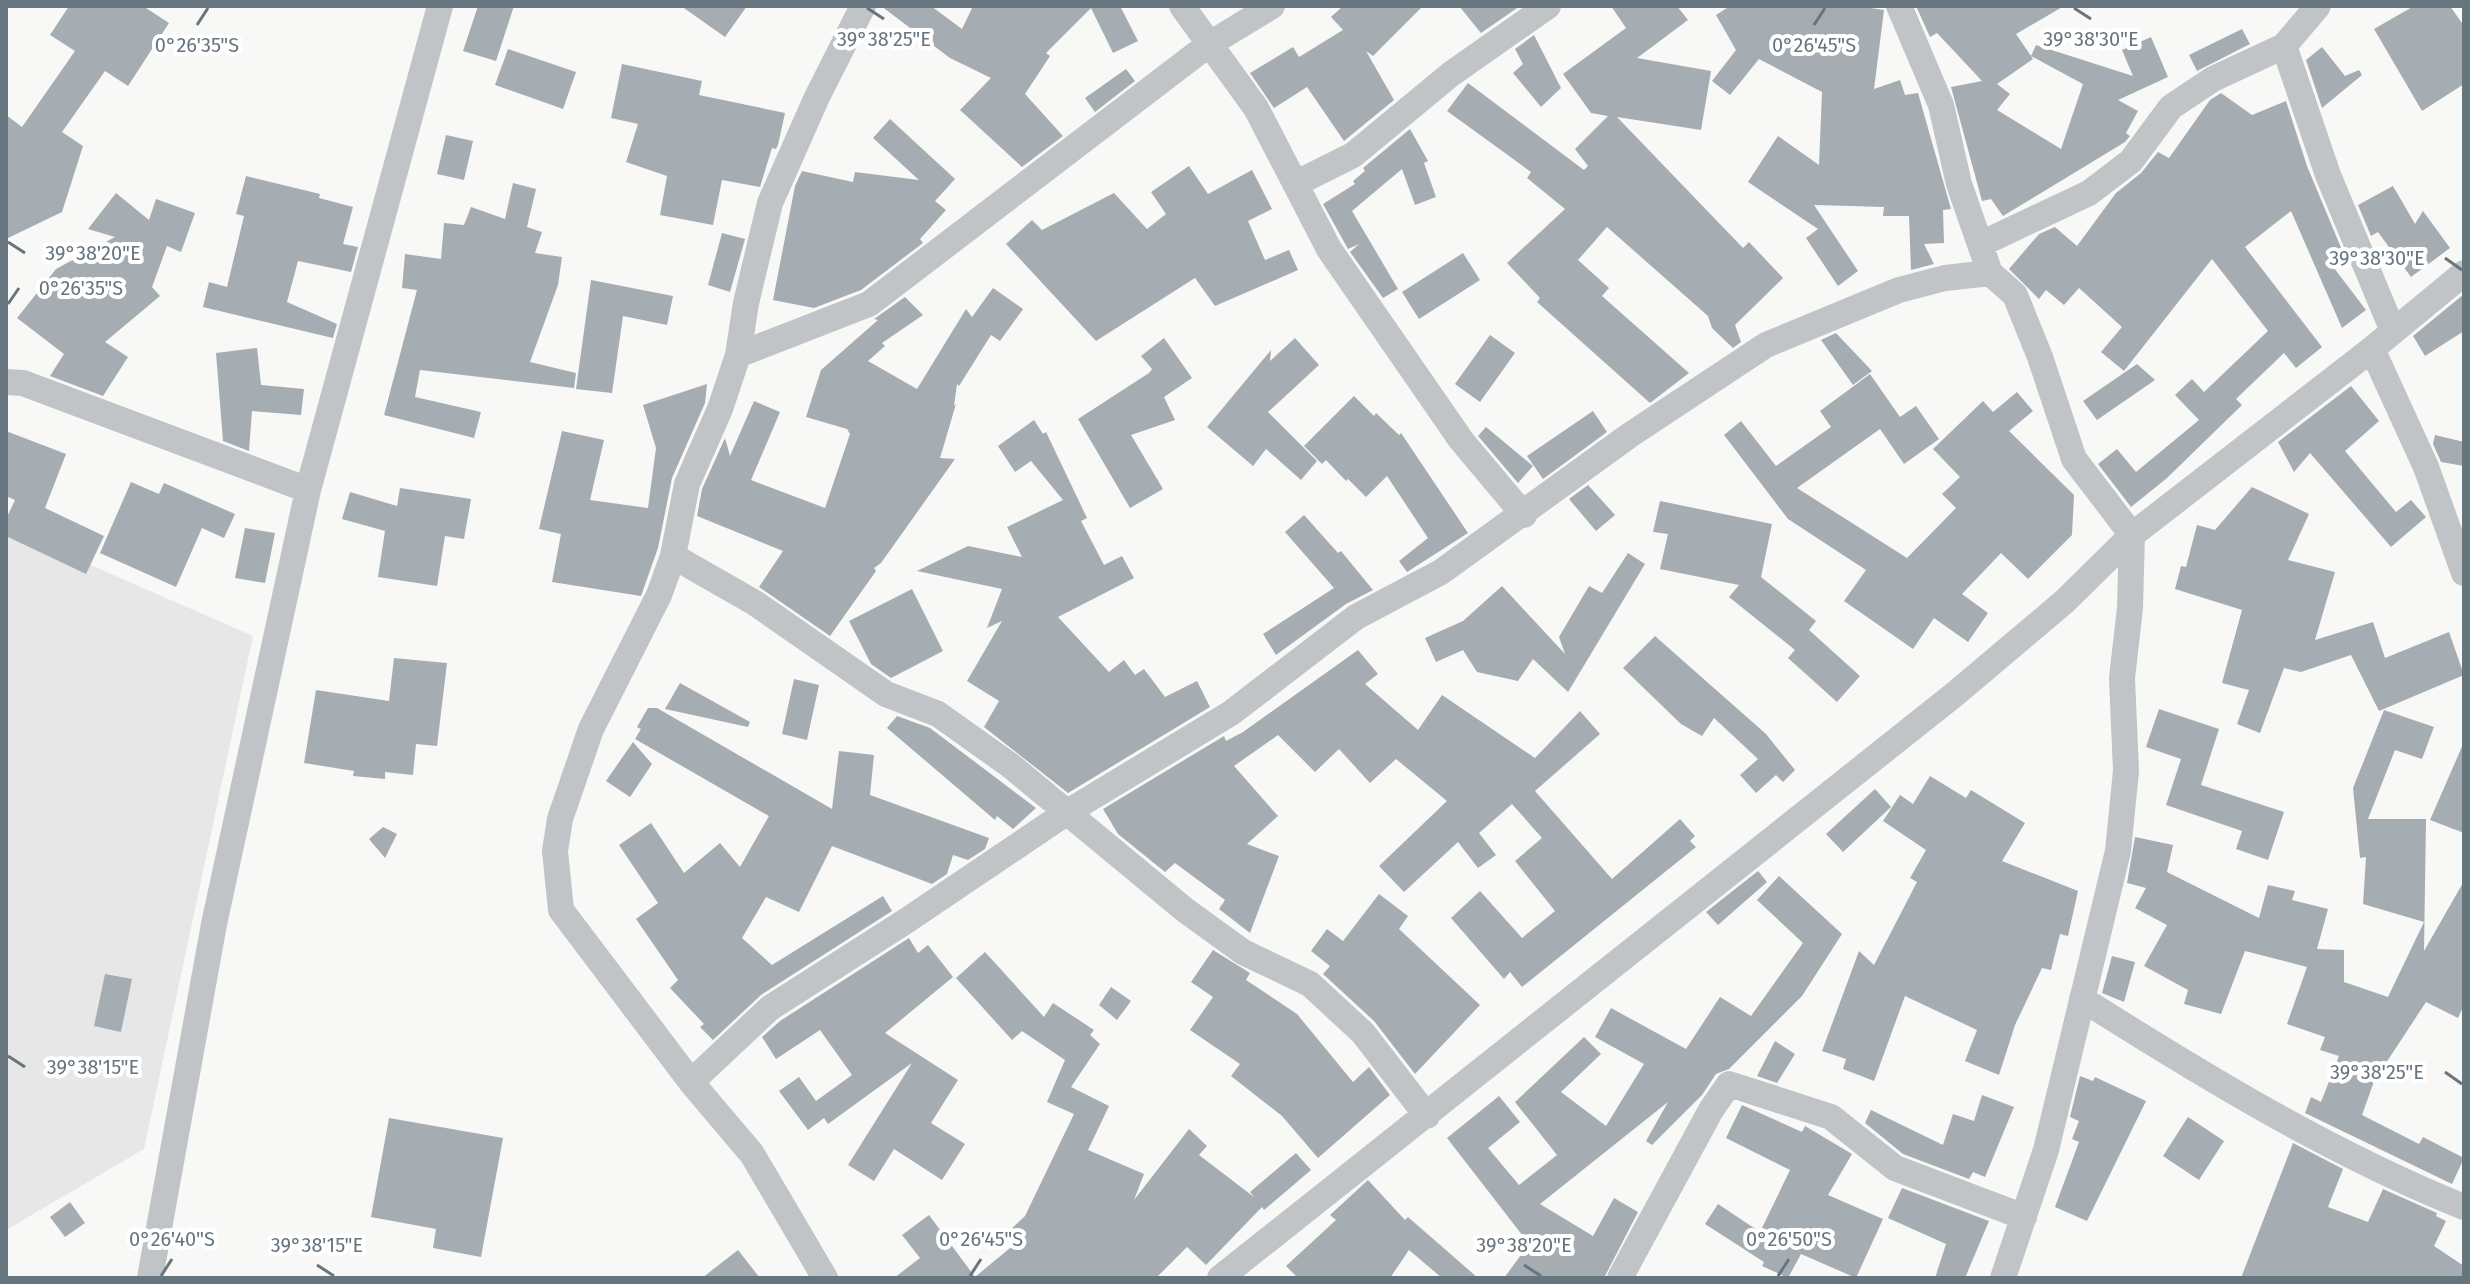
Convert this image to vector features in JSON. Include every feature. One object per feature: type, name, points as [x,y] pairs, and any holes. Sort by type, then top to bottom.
[{"type":"street","points":[[150,1278],[214,924],[308,490],[440,6]]},
{"type":"street","points":[[825,1278],[752,1154],[691,1082],[561,910],[556,882],[560,819],[591,729],[659,595],[673,556],[687,484],[720,409],[738,355],[746,303],[770,203],[817,97],[863,6]]},
{"type":"street","points":[[1182,6],[1256,108],[1329,249],[1461,440],[1524,515]]},
{"type":"street","points":[[738,355],[869,304],[1208,45],[1272,6]]},
{"type":"street","points":[[1297,183],[1353,155],[1451,74],[1548,6]]},
{"type":"street","points":[[1899,6],[1941,105],[1959,184],[1990,273],[2015,295],[2040,357],[2074,459],[2132,535],[2130,608],[2122,678],[2126,771],[2118,851],[2046,1150],[2003,1278]]},
{"type":"street","points":[[1981,244],[2089,193],[2131,161],[2171,107],[2213,79],[2284,46],[2318,6]]},
{"type":"street","points":[[2284,46],[2328,175],[2393,331]]},
{"type":"street","points":[[691,1082],[770,1008],[1066,813],[1231,713],[1356,617],[1441,572],[1524,515],[1630,435],[1766,345],[1899,290],[1945,278],[1990,273]]},
{"type":"street","points":[[1220,1278],[1955,694],[2065,601],[2132,535],[2372,349],[2464,273]]},
{"type":"street","points":[[2372,349],[2426,467],[2464,573]]},
{"type":"street","points":[[12,376],[308,490]]},
{"type":"street","points":[[673,556],[755,603],[886,694],[938,714],[1011,766],[1243,952],[1310,984],[1363,1033],[1427,1116]]},
{"type":"street","points":[[2082,999],[2165,1051],[2392,1178],[2464,1207]]},
{"type":"street","points":[[1620,1278],[1666,1199],[1711,1110],[1729,1084],[1831,1117],[1895,1168],[2024,1217]]},
{"type":"shaded area","points":[[6,528],[253,636],[144,1149],[6,1230]]},
{"type":"building","points":[[69,6],[143,6],[169,23],[128,86],[105,71],[62,132],[83,146],[62,212],[6,239],[6,115],[22,127],[75,51],[50,35]]},
{"type":"building","points":[[478,6],[514,6],[496,61],[463,51]]},
{"type":"building","points":[[681,6],[747,6],[725,37]]},
{"type":"building","points":[[881,6],[931,6],[962,29],[973,6],[1120,6],[1138,41],[1113,53],[1091,8],[1046,53],[1050,56],[1025,94],[1063,136],[1022,167],[960,110],[991,78],[950,58]]},
{"type":"building","points":[[1343,6],[1423,6],[1373,56],[1366,51],[1394,100],[1344,141],[1307,87],[1274,108],[1250,73],[1293,47],[1299,57],[1343,30],[1331,17]]},
{"type":"building","points":[[1459,6],[1520,6],[1481,33]]},
{"type":"building","points":[[1611,6],[1677,6],[1688,20],[1637,58],[1711,71],[1701,130],[1617,117],[1743,248],[1749,242],[1783,278],[1735,325],[1741,342],[1733,348],[1712,328],[1708,316],[1607,227],[1578,260],[1609,288],[1602,296],[1689,373],[1650,403],[1537,302],[1540,298],[1507,263],[1565,209],[1527,178],[1531,172],[1447,111],[1468,83],[1584,170],[1588,166],[1575,149],[1608,116],[1591,113],[1563,74],[1626,28]]},
{"type":"building","points":[[1730,6],[1858,6],[1884,10],[1874,89],[1900,80],[1905,95],[1918,93],[1951,209],[1943,210],[1944,243],[1924,244],[1934,264],[1911,270],[1909,216],[1883,216],[1884,207],[1814,205],[1858,271],[1838,286],[1806,238],[1818,229],[1748,182],[1778,136],[1819,165],[1822,92],[1759,59],[1730,95],[1712,81],[1736,50],[1716,15]]},
{"type":"building","points":[[1916,6],[2064,6],[2016,34],[2031,56],[2036,45],[2133,76],[2122,50],[2151,37],[2168,77],[2118,100],[2138,111],[2126,133],[2130,136],[2125,142],[2003,216],[1991,199],[1982,201],[1951,87],[1982,81],[1937,33],[1930,37]],"holes":[[[2031,56],[2083,84],[2061,149],[1997,110],[2010,94],[1997,84],[2033,59]]]},
{"type":"building","points":[[2414,6],[2450,6],[2464,26],[2464,84],[2422,111],[2374,29]]},
{"type":"building","points":[[2242,29],[2250,44],[2197,71],[2189,55]]},
{"type":"building","points":[[1534,35],[1561,88],[1541,107],[1513,73],[1523,64],[1515,49]]},
{"type":"building","points":[[2322,47],[2345,76],[2359,70],[2362,75],[2322,108],[2306,60]]},
{"type":"building","points":[[508,49],[576,72],[563,109],[495,85]]},
{"type":"building","points":[[622,64],[702,81],[699,95],[785,113],[778,145],[776,149],[772,148],[760,187],[722,180],[713,225],[660,215],[667,176],[626,162],[638,124],[611,118]]},
{"type":"building","points":[[1126,69],[1135,81],[1095,112],[1085,98]]},
{"type":"building","points":[[2221,93],[2252,115],[2286,101],[2307,166],[2347,262],[2334,268],[2366,310],[2342,328],[2291,211],[2245,247],[2322,347],[2296,368],[2284,353],[2236,399],[2242,405],[2167,478],[2131,507],[2098,464],[2117,449],[2136,472],[2199,420],[2175,395],[2192,379],[2204,392],[2268,331],[2212,259],[2124,371],[2101,352],[2122,327],[2079,288],[2064,305],[2046,290],[2039,299],[2009,269],[2039,234],[2055,227],[2077,246],[2116,193],[2141,173],[2158,152],[2169,158],[2210,100]]},
{"type":"building","points":[[890,119],[955,179],[935,201],[946,210],[920,239],[923,243],[861,290],[814,308],[773,300],[795,186],[802,171],[853,182],[855,172],[919,180],[873,138]]},
{"type":"building","points":[[1410,129],[1428,161],[1424,163],[1436,197],[1415,205],[1402,169],[1352,211],[1398,289],[1383,298],[1350,252],[1359,244],[1348,249],[1323,204],[1355,184],[1353,181],[1365,171],[1363,168]]},
{"type":"building","points":[[446,135],[473,141],[464,180],[437,174]]},
{"type":"building","points":[[1189,166],[1208,194],[1252,170],[1272,209],[1248,221],[1265,260],[1289,250],[1298,270],[1215,306],[1195,278],[1096,341],[1006,244],[1032,220],[1042,230],[1114,193],[1147,229],[1166,214],[1151,192]]},
{"type":"building","points":[[246,176],[320,194],[319,198],[353,207],[343,244],[358,247],[351,272],[298,261],[287,302],[337,324],[333,338],[203,307],[209,282],[227,287],[244,216],[236,214]]},
{"type":"building","points":[[513,183],[536,189],[527,227],[542,232],[535,253],[562,257],[558,285],[530,362],[576,373],[574,388],[420,370],[415,397],[481,412],[474,438],[384,415],[417,290],[402,288],[405,254],[441,259],[444,223],[464,225],[471,207],[505,219]]},
{"type":"building","points":[[2393,186],[2415,224],[2423,211],[2450,248],[2411,277],[2378,232],[2371,236],[2358,205]]},
{"type":"building","points":[[116,193],[149,220],[156,199],[195,213],[181,252],[167,246],[152,287],[160,296],[105,342],[128,357],[103,396],[50,376],[64,354],[17,318],[56,269],[115,237],[88,229]]},
{"type":"building","points":[[722,233],[745,239],[730,292],[708,285]]},
{"type":"building","points":[[1463,253],[1480,280],[1419,319],[1402,292]]},
{"type":"building","points":[[591,280],[673,296],[667,325],[623,316],[612,393],[576,389]]},
{"type":"building","points":[[993,288],[1023,309],[1000,341],[991,335],[959,386],[957,384],[954,406],[956,404],[940,458],[955,459],[881,563],[874,568],[876,571],[830,636],[759,587],[783,551],[697,516],[702,489],[725,438],[730,456],[754,401],[780,412],[751,480],[825,508],[850,434],[847,429],[806,417],[821,370],[878,320],[874,319],[905,297],[923,315],[882,343],[885,346],[868,361],[917,389],[966,309],[972,317]]},
{"type":"building","points":[[2464,294],[2464,331],[2425,356],[2413,336]]},
{"type":"building","points":[[1836,333],[1872,371],[1853,385],[1821,340]]},
{"type":"building","points":[[1490,335],[1515,353],[1480,402],[1455,384]]},
{"type":"building","points":[[1164,338],[1192,378],[1164,397],[1175,420],[1131,435],[1163,489],[1130,508],[1078,419],[1149,373],[1152,369],[1141,356]]},
{"type":"building","points":[[1295,338],[1319,365],[1268,412],[1317,461],[1301,480],[1266,449],[1253,466],[1207,427],[1271,350],[1270,361]]},
{"type":"building","points":[[257,348],[261,385],[304,389],[301,415],[252,411],[249,451],[223,441],[216,353]]},
{"type":"building","points":[[2137,364],[2155,380],[2097,420],[2083,401]]},
{"type":"building","points":[[1870,374],[1900,417],[1916,406],[1939,439],[1904,464],[1880,429],[1797,488],[1907,558],[1956,508],[1942,494],[1960,477],[1933,449],[1983,401],[1993,412],[2017,392],[2033,411],[2009,431],[2074,495],[2072,535],[2028,579],[2001,553],[1962,594],[1988,613],[1968,642],[1934,618],[1913,649],[1844,601],[1866,570],[1788,519],[1724,435],[1741,421],[1776,466],[1831,427],[1820,411]]},
{"type":"building","points":[[707,384],[705,403],[672,478],[658,548],[641,596],[552,582],[561,534],[539,529],[562,431],[604,440],[590,500],[648,508],[656,448],[643,405]]},
{"type":"building","points":[[2351,386],[2379,421],[2345,451],[2396,512],[2411,500],[2426,517],[2391,547],[2310,453],[2294,472],[2278,442]]},
{"type":"building","points":[[1354,396],[1374,416],[1376,413],[1399,435],[1401,433],[1468,533],[1407,572],[1399,561],[1428,538],[1387,476],[1366,497],[1326,460],[1322,464],[1304,446]]},
{"type":"building","points":[[1593,411],[1607,432],[1543,479],[1527,456]]},
{"type":"building","points":[[1034,420],[1043,434],[1046,432],[1087,518],[1081,521],[1104,565],[1122,556],[1134,578],[1058,617],[1109,672],[1124,660],[1135,675],[1144,669],[1165,697],[1197,681],[1210,707],[1068,793],[984,727],[999,701],[967,681],[1002,621],[987,628],[1002,589],[917,571],[968,546],[1022,557],[1007,527],[1063,500],[1031,461],[1015,472],[998,446]]},
{"type":"building","points":[[1486,427],[1533,466],[1518,483],[1478,436]]},
{"type":"building","points":[[6,431],[66,454],[45,508],[104,536],[86,574],[6,536],[6,519],[15,500],[6,496]]},
{"type":"building","points":[[2435,435],[2464,442],[2464,466],[2441,462],[2433,444]]},
{"type":"building","points":[[131,482],[159,494],[164,483],[235,514],[224,538],[202,528],[176,587],[100,553]]},
{"type":"building","points":[[1588,485],[1615,515],[1596,531],[1569,499]]},
{"type":"building","points":[[2252,487],[2309,514],[2288,560],[2335,572],[2315,640],[2373,622],[2385,658],[2449,632],[2464,675],[2379,711],[2351,655],[2301,672],[2284,668],[2260,733],[2237,724],[2249,690],[2222,683],[2242,610],[2175,589],[2181,566],[2186,567],[2197,525],[2215,530]]},
{"type":"building","points":[[400,488],[471,499],[464,539],[445,536],[437,586],[378,577],[385,531],[342,519],[350,492],[397,506]]},
{"type":"building","points":[[1660,501],[1772,524],[1761,577],[1816,621],[1809,630],[1860,676],[1837,702],[1788,658],[1795,650],[1729,597],[1739,585],[1660,569],[1668,534],[1653,532]]},
{"type":"building","points":[[1304,515],[1338,553],[1341,551],[1373,590],[1346,604],[1276,655],[1263,634],[1334,588],[1285,532]]},
{"type":"building","points":[[245,528],[275,533],[265,583],[235,578]]},
{"type":"building","points":[[1628,553],[1645,564],[1568,692],[1533,659],[1518,681],[1477,672],[1463,650],[1436,662],[1425,638],[1463,621],[1502,586],[1565,654],[1559,637],[1589,586],[1602,593]]},
{"type":"building","points":[[912,589],[943,651],[891,678],[871,664],[849,621]]},
{"type":"building","points":[[1655,636],[1766,734],[1795,770],[1783,782],[1776,775],[1756,793],[1740,775],[1758,759],[1714,718],[1702,736],[1681,724],[1623,668]]},
{"type":"building","points":[[1358,650],[1378,674],[1365,684],[1418,730],[1442,695],[1535,758],[1580,711],[1600,734],[1535,791],[1612,879],[1680,819],[1695,836],[1690,841],[1696,847],[1522,987],[1510,972],[1504,979],[1451,918],[1480,891],[1522,938],[1555,911],[1515,861],[1542,838],[1512,804],[1479,833],[1496,855],[1478,868],[1458,842],[1404,892],[1379,866],[1447,801],[1396,759],[1370,783],[1339,749],[1315,772],[1278,735],[1234,766],[1278,816],[1247,844],[1279,856],[1250,933],[1219,909],[1225,900],[1175,863],[1165,872],[1118,834],[1103,809],[1224,736],[1226,741],[1243,732]]},
{"type":"building","points":[[394,658],[447,663],[437,746],[416,744],[413,775],[385,772],[385,779],[353,776],[354,771],[304,763],[316,690],[389,701]]},
{"type":"building","points":[[794,679],[819,685],[807,740],[782,734]]},
{"type":"building","points":[[680,683],[750,722],[748,727],[665,709]]},
{"type":"building","points":[[648,708],[657,708],[832,809],[839,751],[874,755],[870,795],[989,838],[985,849],[968,860],[953,855],[947,874],[932,884],[832,846],[799,912],[766,897],[742,938],[772,965],[883,896],[892,911],[761,995],[713,1040],[700,1027],[704,1024],[670,988],[678,980],[636,919],[658,903],[619,845],[651,823],[684,873],[720,843],[740,867],[769,816],[635,739],[641,729],[637,727]]},
{"type":"building","points":[[2159,709],[2219,729],[2201,785],[2284,812],[2268,860],[2236,849],[2242,831],[2166,805],[2181,759],[2146,747]]},
{"type":"building","points":[[2384,710],[2434,727],[2422,759],[2395,750],[2368,819],[2426,819],[2424,951],[2464,881],[2464,1005],[2458,1018],[2426,1002],[2386,1063],[2381,1062],[2362,1115],[2419,1144],[2423,1137],[2464,1158],[2452,1184],[2305,1113],[2311,1097],[2321,1102],[2339,1056],[2320,1050],[2325,1037],[2287,1024],[2307,967],[2245,951],[2221,1014],[2184,1004],[2188,990],[2144,966],[2167,925],[2135,908],[2146,888],[2127,883],[2135,837],[2173,845],[2167,872],[2259,918],[2268,885],[2295,891],[2292,900],[2328,909],[2317,949],[2344,950],[2344,982],[2388,997],[2424,922],[2363,904],[2366,857],[2360,858],[2353,788]]},
{"type":"building","points":[[897,716],[930,728],[1036,808],[1013,829],[997,816],[995,820],[887,728]]},
{"type":"building","points":[[633,742],[652,764],[630,797],[606,781]]},
{"type":"building","points":[[2464,742],[2464,833],[2430,820]]},
{"type":"building","points":[[1930,776],[1966,798],[1971,790],[2025,823],[2002,861],[2078,891],[2068,936],[2060,934],[2051,970],[2042,968],[2015,1025],[1999,1075],[1965,1061],[1977,1030],[1905,996],[1874,1081],[1843,1069],[1846,1059],[1822,1051],[1859,951],[1874,965],[1917,882],[1910,878],[1926,850],[1883,821],[1900,795],[1913,804]]},
{"type":"building","points":[[1875,789],[1891,807],[1843,852],[1826,834]]},
{"type":"building","points":[[383,827],[397,834],[385,858],[369,839]]},
{"type":"building","points":[[1758,871],[1767,882],[1718,925],[1706,912]]},
{"type":"building","points":[[1779,876],[1842,934],[1802,996],[1729,1069],[1716,1074],[1702,1095],[1652,1145],[1646,1141],[1668,1102],[1540,1204],[1593,1236],[1614,1198],[1638,1212],[1604,1278],[1504,1278],[1529,1244],[1447,1138],[1499,1096],[1520,1122],[1488,1148],[1519,1185],[1557,1155],[1515,1102],[1584,1037],[1601,1054],[1561,1092],[1606,1126],[1644,1064],[1595,1037],[1611,1008],[1686,1049],[1720,997],[1751,1016],[1803,943],[1757,900]]},
{"type":"building","points":[[1379,894],[1408,916],[1399,929],[1480,1005],[1415,1074],[1374,1021],[1323,974],[1330,966],[1311,951],[1327,929],[1343,941]]},
{"type":"building","points":[[909,938],[918,953],[928,945],[953,977],[885,1033],[958,1080],[931,1123],[965,1144],[942,1180],[894,1149],[874,1181],[848,1165],[912,1063],[828,1124],[824,1118],[808,1130],[779,1091],[799,1077],[816,1101],[852,1075],[820,1030],[776,1059],[762,1037],[780,1021]]},
{"type":"building","points":[[1213,950],[1250,973],[1246,980],[1297,1014],[1353,1082],[1369,1067],[1390,1095],[1318,1158],[1282,1116],[1231,1076],[1240,1064],[1190,1030],[1213,997],[1191,982]]},
{"type":"building","points":[[985,952],[1044,1017],[1053,1003],[1094,1030],[1090,1035],[1100,1044],[1071,1087],[1109,1106],[1088,1150],[1144,1174],[1134,1200],[1189,1129],[1207,1146],[1199,1155],[1254,1197],[1250,1192],[1296,1153],[1311,1170],[1264,1210],[1262,1207],[1206,1265],[1187,1247],[1156,1278],[894,1278],[920,1258],[902,1235],[929,1215],[975,1277],[1016,1243],[1007,1233],[1025,1216],[1074,1114],[1047,1102],[1065,1060],[1022,1031],[1012,1040],[956,978]]},
{"type":"building","points":[[2112,956],[2135,962],[2124,1002],[2102,993]]},
{"type":"building","points":[[105,974],[132,979],[121,1032],[94,1026]]},
{"type":"building","points":[[1111,987],[1131,1001],[1117,1020],[1099,1005]]},
{"type":"building","points":[[1775,1041],[1795,1054],[1777,1083],[1757,1076]]},
{"type":"building","points":[[2080,1076],[2093,1081],[2095,1077],[2146,1101],[2087,1221],[2055,1207],[2079,1142],[2072,1139],[2079,1121],[2070,1117]]},
{"type":"building","points":[[1982,1095],[2014,1107],[1985,1177],[1973,1172],[1969,1179],[1903,1154],[1865,1123],[1871,1110],[1943,1145],[1953,1114],[1974,1121]]},
{"type":"building","points":[[1742,1105],[1802,1132],[1805,1126],[1852,1154],[1828,1195],[1883,1219],[1856,1278],[1801,1254],[1788,1278],[1762,1266],[1764,1262],[1705,1224],[1718,1204],[1760,1232],[1790,1170],[1726,1138]]},
{"type":"building","points":[[2188,1117],[2224,1141],[2199,1180],[2163,1156]]},
{"type":"building","points":[[389,1118],[503,1138],[481,1257],[433,1248],[436,1229],[371,1217]]},
{"type":"building","points":[[2293,1143],[2343,1169],[2328,1207],[2368,1222],[2383,1189],[2437,1213],[2436,1216],[2446,1221],[2434,1246],[2464,1266],[2464,1278],[2241,1278]]},
{"type":"building","points":[[1368,1180],[1405,1220],[1408,1217],[1478,1278],[1442,1278],[1409,1250],[1390,1278],[1298,1278],[1286,1266],[1336,1220],[1330,1215]]},
{"type":"building","points":[[1902,1188],[1989,1221],[1965,1278],[1935,1278],[1946,1244],[1888,1218]]},
{"type":"building","points":[[70,1202],[85,1223],[65,1237],[50,1217]]},
{"type":"building","points":[[738,1250],[760,1278],[702,1278]]}]
